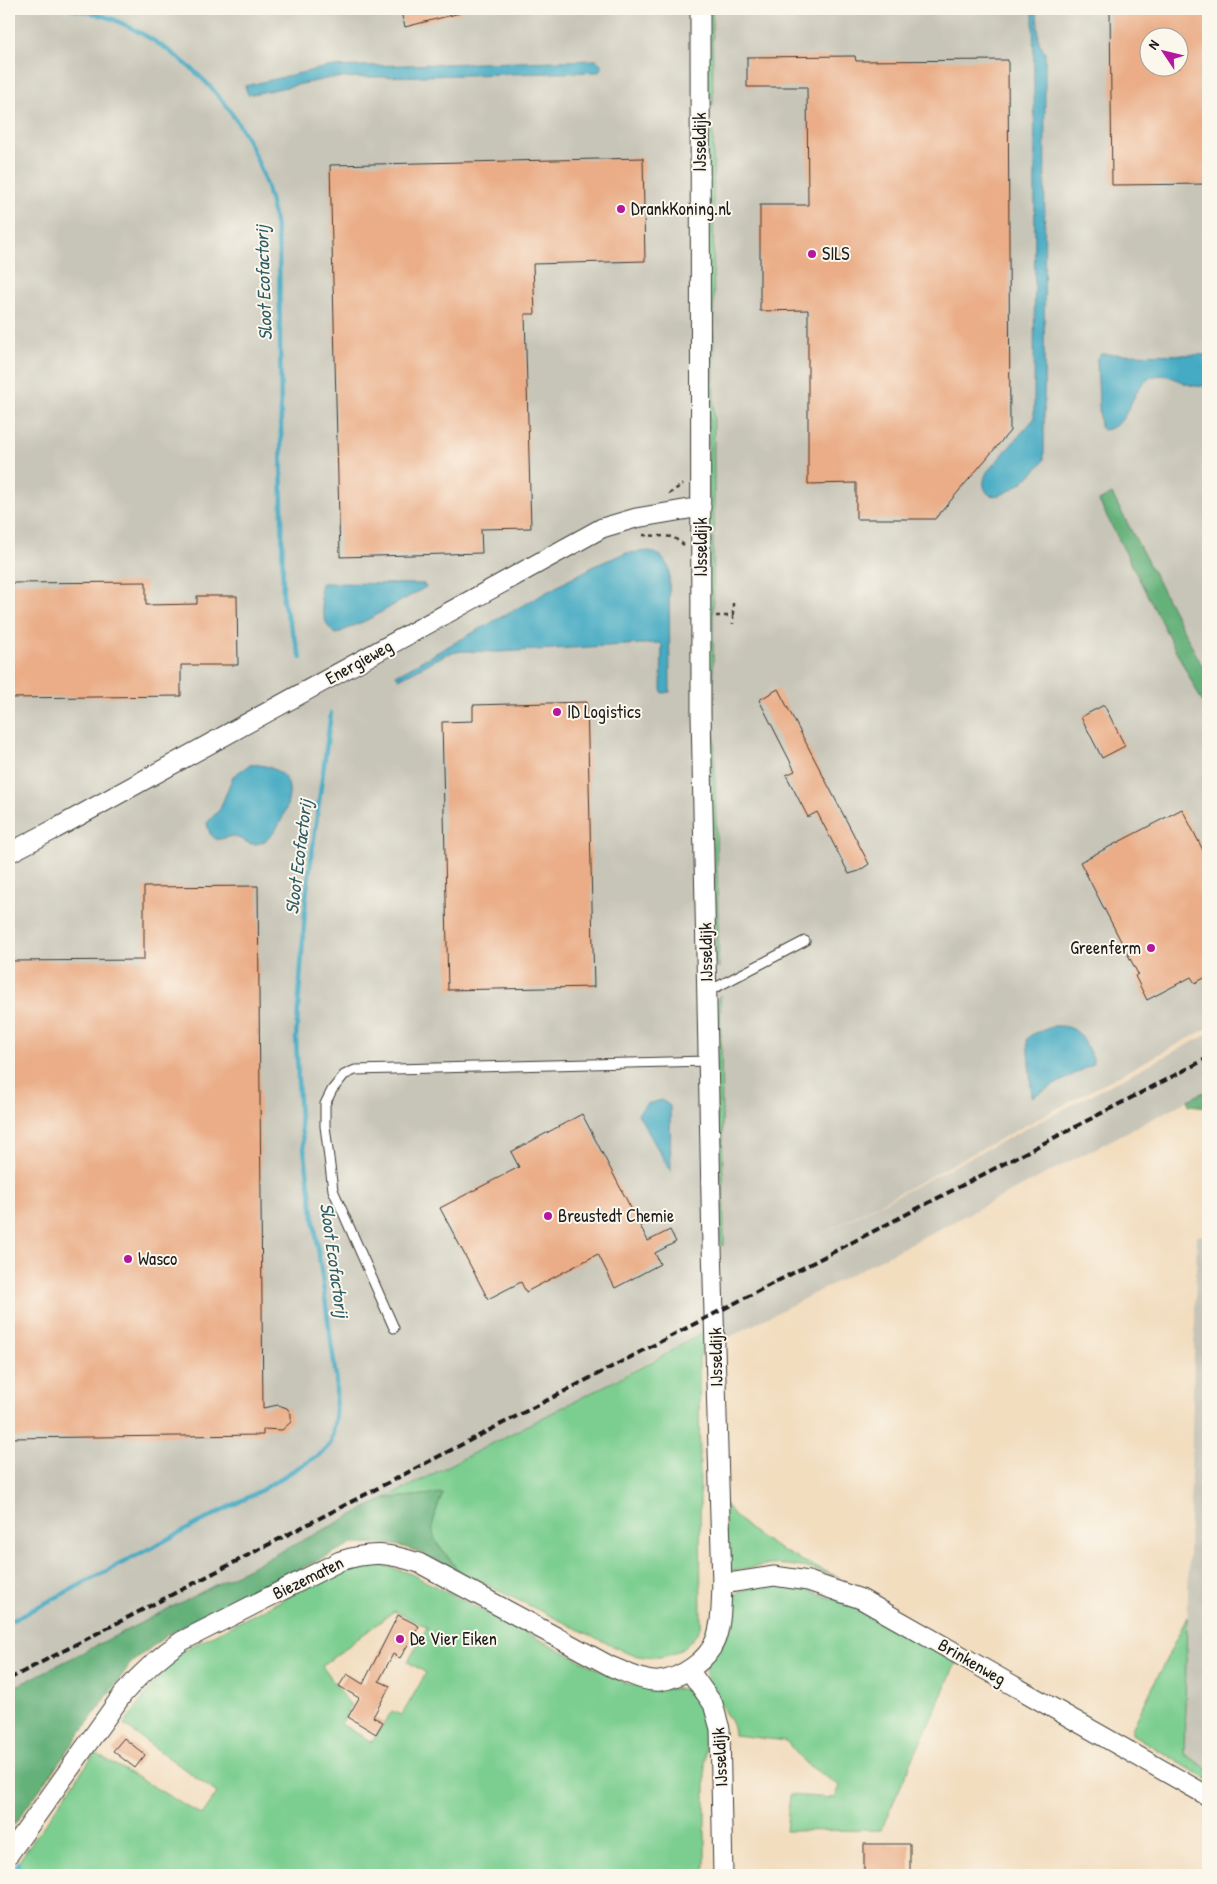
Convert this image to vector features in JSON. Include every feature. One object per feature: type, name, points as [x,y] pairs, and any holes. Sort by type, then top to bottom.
[{"type":"street","name":"IJsseldijk","points":[[700,9],[701,693],[708,1061],[722,1584],[720,1617],[715,1641],[707,1654],[689,1670],[713,1704],[720,1729],[723,1875]]},
{"type":"street","name":"Energieweg","points":[[9,852],[602,528],[636,518],[701,507]]},
{"type":"street","name":"Biezematen","points":[[9,1854],[123,1694],[142,1672],[164,1653],[196,1633],[340,1561],[359,1555],[391,1554],[419,1563],[612,1667],[639,1678],[660,1681],[689,1670]]},
{"type":"street","name":"Brinkenweg","points":[[722,1584],[774,1576],[808,1581],[861,1599],[1208,1796]]},
{"type":"lane","points":[[707,992],[805,941]]},
{"type":"lane","points":[[394,1328],[333,1190],[324,1126],[325,1104],[332,1090],[344,1075],[355,1070],[708,1061]]},
{"type":"path","points":[[733,603],[734,624]]},
{"type":"path","points":[[715,616],[734,616]]},
{"type":"shaded area","points":[[9,9],[1208,9],[1208,1028],[792,1250],[1208,1034],[1208,1090],[722,1341],[706,1331],[534,1423],[9,1690]]},
{"type":"shaded area","points":[[1197,1235],[1208,1236],[1208,1769],[1184,1754]]},
{"type":"green space","points":[[707,9],[712,9],[713,106],[708,101]]},
{"type":"green space","points":[[713,132],[714,534],[709,534],[708,136]]},
{"type":"green space","points":[[1112,494],[1208,677],[1208,713],[1099,501]]},
{"type":"green space","points":[[709,537],[713,537],[713,685],[719,968],[716,964],[708,663]]},
{"type":"green space","points":[[720,995],[724,1245],[720,1245],[715,1005]]},
{"type":"green space","points":[[1208,1090],[1208,1111],[1207,1107],[1189,1105],[1188,1100]]},
{"type":"green space","points":[[706,1331],[699,1359],[701,1625],[695,1636],[679,1651],[660,1657],[638,1656],[627,1653],[460,1572],[432,1537],[432,1521],[443,1493],[384,1499],[655,1360]]},
{"type":"green space","points":[[443,1493],[434,1519],[434,1536],[437,1544],[460,1572],[419,1552],[395,1545],[349,1545],[167,1635],[131,1663],[14,1825],[9,1816],[9,1690],[384,1499]]},
{"type":"green space","points":[[725,1504],[736,1517],[763,1539],[777,1548],[840,1578],[814,1570],[787,1565],[768,1565],[741,1570],[726,1569]]},
{"type":"green space","points":[[365,1563],[378,1563],[411,1574],[625,1683],[650,1688],[684,1689],[694,1694],[699,1699],[705,1717],[705,1875],[9,1875],[95,1753],[202,1815],[217,1793],[124,1725],[168,1663],[180,1652],[347,1567]],"holes":[[[394,1611],[427,1627],[408,1662],[426,1673],[402,1715],[392,1711],[372,1742],[341,1724],[351,1706],[322,1666]]]},
{"type":"green space","points":[[768,1585],[795,1587],[840,1602],[880,1621],[956,1663],[881,1830],[786,1831],[790,1795],[835,1798],[840,1786],[805,1763],[786,1741],[734,1735],[731,1722],[709,1684],[706,1675],[708,1660],[732,1628],[732,1596],[749,1588]]},
{"type":"green space","points":[[1187,1617],[1184,1754],[1208,1769],[1208,1780],[1132,1734],[1132,1729]]},
{"type":"water","points":[[1033,9],[1037,9],[1039,42],[1045,52],[1044,460],[1026,479],[1007,492],[991,495],[984,486],[987,472],[1034,419],[1035,160]]},
{"type":"water","points":[[597,60],[603,66],[598,72],[331,78],[248,95],[245,86],[327,67]]},
{"type":"water","points":[[1101,354],[1208,355],[1208,385],[1191,385],[1164,375],[1150,378],[1137,391],[1125,415],[1119,422],[1103,430],[1100,427],[1097,358]]},
{"type":"water","points":[[650,551],[661,556],[669,568],[670,692],[663,693],[661,690],[662,645],[660,643],[499,652],[462,651],[447,654],[399,679],[396,675],[596,565],[626,553]]},
{"type":"water","points":[[322,583],[424,584],[426,587],[369,619],[336,634],[328,625],[323,612],[320,586]]},
{"type":"water","points":[[249,765],[261,765],[274,769],[287,782],[289,788],[288,803],[282,820],[272,835],[260,843],[250,843],[233,837],[216,839],[210,834],[207,823],[220,809],[233,776]]},
{"type":"water","points":[[1054,1026],[1070,1028],[1080,1034],[1093,1059],[1093,1064],[1032,1097],[1027,1039],[1031,1035]]},
{"type":"water","points":[[662,1100],[670,1106],[671,1172],[638,1114],[646,1104]]},
{"type":"building","points":[[400,9],[460,9],[460,13],[405,27]]},
{"type":"building","points":[[1110,9],[1208,9],[1208,184],[1112,185]]},
{"type":"building","points":[[855,56],[856,61],[1008,60],[1010,431],[935,519],[856,519],[856,483],[808,484],[808,310],[760,311],[760,205],[808,205],[807,87],[747,87],[747,57]]},
{"type":"building","points":[[643,158],[645,261],[533,264],[535,314],[525,314],[531,528],[481,529],[482,553],[340,557],[330,165]]},
{"type":"building","points":[[146,582],[146,605],[197,604],[197,596],[237,596],[238,665],[181,665],[181,696],[9,698],[9,583]]},
{"type":"building","points":[[778,689],[869,864],[859,871],[849,874],[817,812],[808,817],[786,775],[795,771],[759,700]]},
{"type":"building","points":[[587,702],[594,987],[448,990],[442,722],[473,721],[473,705]]},
{"type":"building","points":[[1104,705],[1125,746],[1102,758],[1081,717]]},
{"type":"building","points":[[1182,809],[1208,860],[1208,976],[1195,983],[1191,977],[1147,1000],[1135,976],[1138,974],[1080,862]]},
{"type":"building","points":[[258,886],[263,1408],[278,1405],[287,1408],[291,1414],[291,1422],[282,1430],[263,1429],[263,1435],[9,1438],[9,961],[144,960],[144,887]]},
{"type":"building","points":[[582,1114],[648,1241],[670,1230],[676,1242],[655,1253],[660,1264],[615,1288],[598,1254],[526,1292],[521,1282],[488,1299],[440,1208],[519,1167],[511,1152]]},
{"type":"building","points":[[398,1615],[419,1626],[400,1658],[393,1654],[379,1681],[390,1686],[373,1717],[383,1722],[376,1734],[348,1717],[359,1698],[339,1686],[347,1674],[363,1684]]},
{"type":"building","points":[[124,1738],[145,1755],[135,1768],[113,1751]]},
{"type":"building","points":[[864,1844],[910,1844],[910,1875],[864,1875]]},
{"type":"waterway","name":"Sloot Ecofactorij","points":[[71,9],[115,20],[151,39],[182,60],[209,85],[231,112],[249,143],[263,176],[273,213],[279,252],[283,602],[301,658]]},
{"type":"waterway","name":"Sloot Ecofactorij","points":[[9,1622],[260,1491],[322,1453],[331,1443],[336,1413],[336,1377],[300,1120],[296,1038],[306,897],[331,713]]},
{"type":"waterway","name":"Sloot Ecofactorij","points":[[13,1875],[18,1868],[18,1863]]},
{"type":"railway","points":[[9,1679],[1208,1058]]},
{"type":"place","name":"DrankKoning.nl","points":[[621,209]]},
{"type":"place","name":"SILS","points":[[812,254]]},
{"type":"place","name":"ID Logistics","points":[[557,712]]},
{"type":"place","name":"Greenferm","points":[[1151,948]]},
{"type":"place","name":"Breustedt Chemie","points":[[548,1216]]},
{"type":"place","name":"Wasco","points":[[128,1259]]},
{"type":"place","name":"De Vier Eiken","points":[[400,1639]]}]
